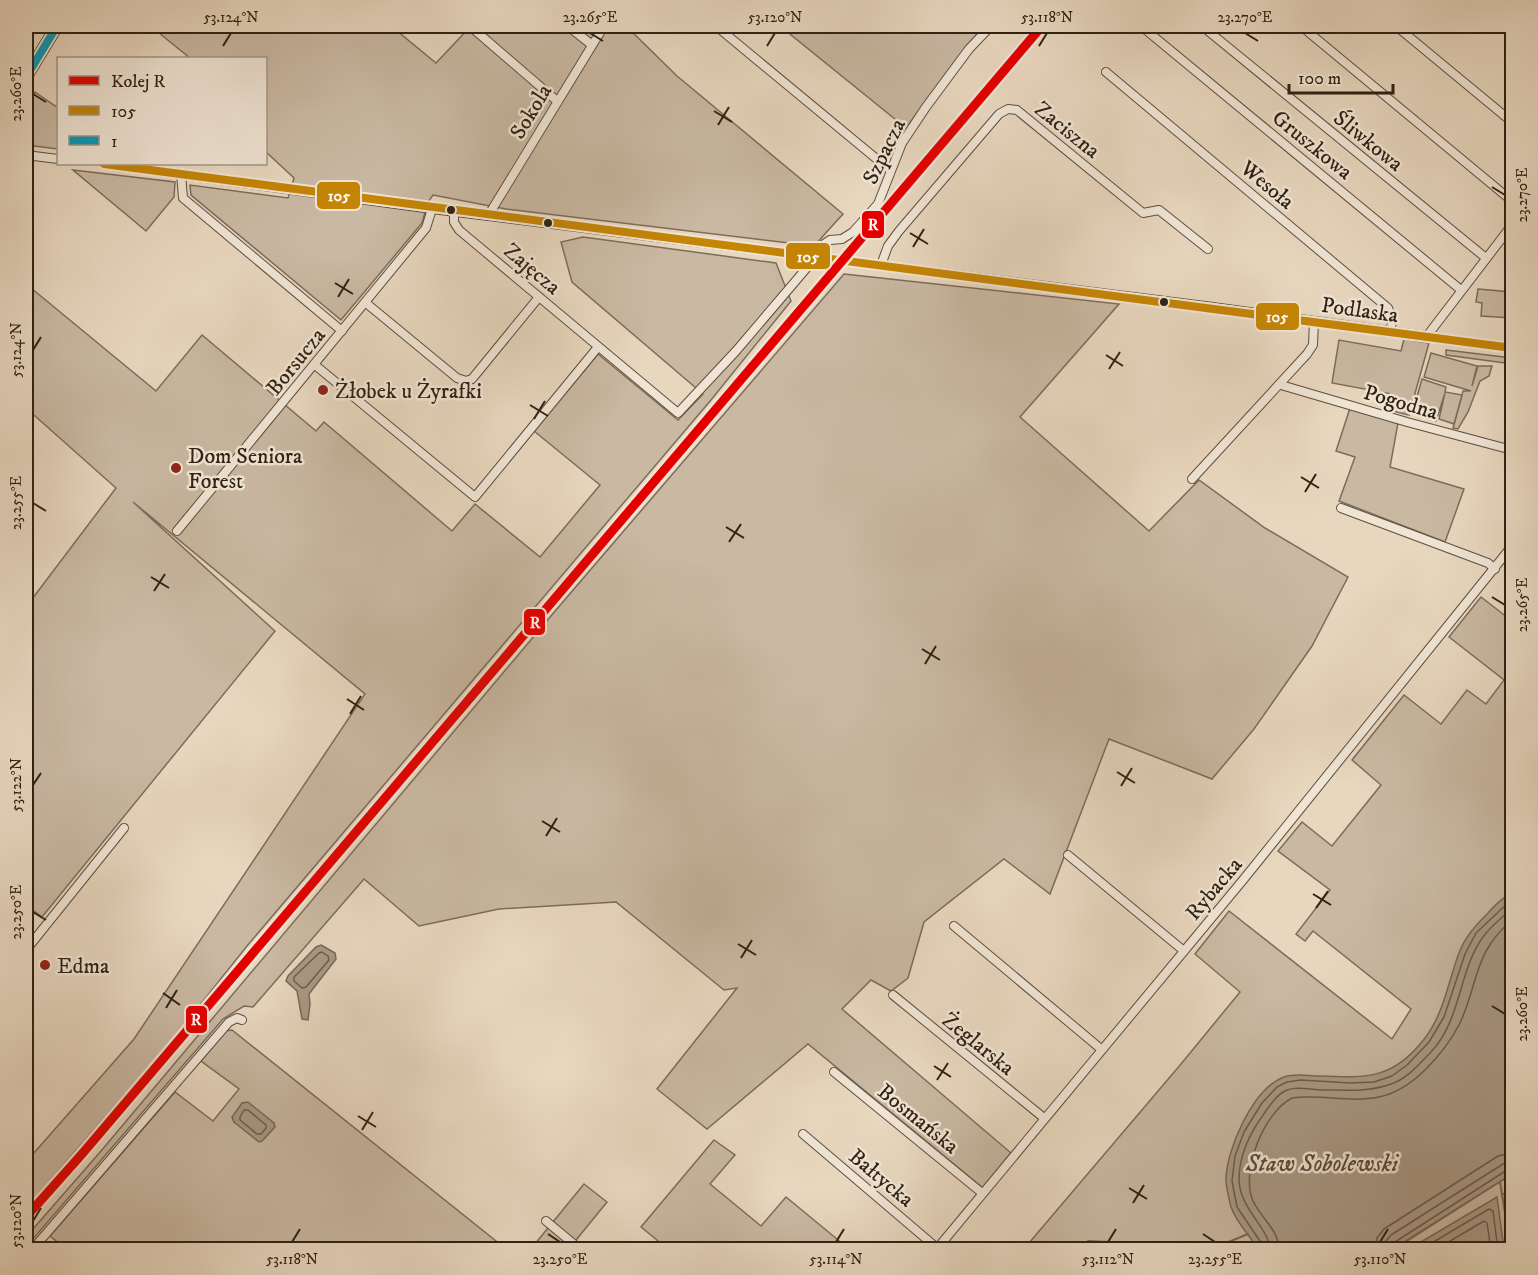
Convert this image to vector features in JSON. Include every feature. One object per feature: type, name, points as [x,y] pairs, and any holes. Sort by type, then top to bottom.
[{"type":"main road","points":[[26,77],[57,26]]},
{"type":"street","points":[[470,26],[557,102]]},
{"type":"street","points":[[568,26],[592,45]]},
{"type":"street","name":"Sokola","points":[[488,216],[604,26]]},
{"type":"street","points":[[716,26],[890,170]]},
{"type":"street","name":"Szpacza","points":[[678,413],[736,351],[816,257],[824,244],[853,232],[878,204],[902,143],[969,49],[991,26]]},
{"type":"street","name":"Gruszkowa","points":[[1141,26],[1461,290]]},
{"type":"street","name":"Śliwkowa","points":[[1202,26],[1486,258]]},
{"type":"street","points":[[1301,26],[1512,201]]},
{"type":"street","points":[[1396,26],[1512,122]]},
{"type":"street","name":"Wesoła","points":[[1106,72],[1388,308],[1392,318],[1391,331]]},
{"type":"street","name":"Zaciszna","points":[[881,265],[888,246],[897,234],[999,114],[1008,109],[1017,110],[1143,213],[1159,210],[1208,249]]},
{"type":"street","points":[[26,155],[57,159]]},
{"type":"street","name":"Podlaska","points":[[112,165],[432,210],[881,265],[1512,348]]},
{"type":"street","points":[[181,174],[183,198],[342,331]]},
{"type":"street","name":"Borsucza","points":[[177,531],[426,228],[432,210]]},
{"type":"street","name":"Zajęcza","points":[[454,212],[454,222],[459,230],[678,413]]},
{"type":"street","points":[[1427,336],[1512,225]]},
{"type":"street","points":[[366,303],[457,378],[466,381],[472,379],[539,297]]},
{"type":"street","points":[[1192,479],[1281,385],[1313,345],[1314,321]]},
{"type":"street","points":[[315,365],[475,497],[598,347]]},
{"type":"street","name":"Pogodna","points":[[1281,385],[1512,450]]},
{"type":"street","points":[[1341,508],[1488,564],[1495,569]]},
{"type":"street","name":"Rybacka","points":[[937,1249],[1184,951],[1512,546]]},
{"type":"street","points":[[26,950],[123,828]]},
{"type":"street","points":[[1068,855],[1184,951]]},
{"type":"street","points":[[954,926],[1101,1049]]},
{"type":"street","name":"Żeglarska","points":[[893,995],[1044,1118]]},
{"type":"street","points":[[32,1250],[229,1022],[237,1018],[242,1020]]},
{"type":"street","name":"Bosmańska","points":[[834,1072],[982,1193]]},
{"type":"street","name":"Bałtycka","points":[[802,1134],[937,1249]]},
{"type":"street","points":[[546,1221],[581,1250]]},
{"type":"shaded area","points":[[165,26],[391,26],[436,63],[471,26],[626,26],[677,76],[843,214],[814,246],[506,209],[433,195],[428,202],[422,223],[341,320],[191,195],[190,185],[288,198],[294,178],[267,153],[267,57],[189,57],[159,33]]},
{"type":"shaded area","points":[[780,26],[983,26],[906,128]]},
{"type":"shaded area","points":[[35,92],[57,107],[57,149],[26,145],[26,107]]},
{"type":"shaded area","points":[[73,170],[175,182],[174,197],[146,231]]},
{"type":"shaded area","points":[[583,237],[776,263],[791,301],[711,400],[247,946],[176,1035],[26,1208],[26,1189],[32,1173],[33,1154],[134,1039],[365,694],[133,502],[275,631],[42,917],[26,905],[26,607],[116,488],[26,408],[26,295],[31,288],[156,391],[202,335],[316,431],[324,422],[452,531],[475,504],[540,557],[600,485],[534,431],[598,354],[678,420],[703,394],[572,282],[561,242]]},
{"type":"shaded area","points":[[844,274],[1119,304],[1020,417],[1149,531],[1199,480],[1265,528],[1348,577],[1312,646],[1254,729],[1212,779],[1109,739],[1050,894],[1004,859],[924,922],[908,978],[891,991],[871,980],[842,1009],[1011,1153],[983,1188],[808,1044],[707,1129],[657,1089],[737,988],[724,990],[616,902],[499,909],[419,926],[364,879],[253,1007],[244,1006],[223,1019],[26,1247],[26,1237],[556,610]]},
{"type":"shaded area","points":[[1478,289],[1512,292],[1512,318],[1481,316],[1482,303],[1476,302]]},
{"type":"shaded area","points":[[1404,339],[1429,343],[1409,415],[1389,410],[1392,394],[1332,383],[1339,340],[1401,351]]},
{"type":"shaded area","points":[[1446,350],[1512,358],[1512,364],[1446,355]]},
{"type":"shaded area","points":[[1431,353],[1477,366],[1472,386],[1478,366],[1492,366],[1489,376],[1480,381],[1468,412],[1458,429],[1453,428],[1463,391],[1471,391],[1424,377]]},
{"type":"shaded area","points":[[1422,379],[1446,387],[1445,392],[1462,395],[1454,424],[1439,419],[1445,393],[1436,421],[1426,416],[1412,414]]},
{"type":"shaded area","points":[[1350,408],[1398,423],[1390,467],[1464,489],[1445,542],[1339,501],[1355,457],[1336,451]]},
{"type":"shaded area","points":[[1481,597],[1512,621],[1512,996],[1282,1249],[1023,1250],[1240,992],[1195,954],[1229,911],[1392,1039],[1411,1009],[1313,931],[1305,941],[1296,934],[1330,890],[1278,851],[1302,822],[1332,846],[1381,785],[1352,760],[1404,695],[1441,724],[1467,690],[1486,704],[1504,680],[1449,637]]},
{"type":"shaded area","points":[[232,1030],[506,1249],[67,1250],[50,1236],[175,1092],[213,1121],[239,1089],[201,1061],[225,1031]]},
{"type":"shaded area","points":[[714,1140],[735,1155],[710,1184],[761,1226],[786,1197],[843,1244],[839,1249],[668,1249],[641,1227]]},
{"type":"shaded area","points":[[1512,1174],[1512,1249],[1393,1250]]},
{"type":"shaded area","points":[[584,1184],[607,1202],[572,1245],[576,1249],[530,1250]]},
{"type":"water","name":"Staw Sobolewski","points":[[1512,893],[1512,1174],[1393,1249],[1258,1249],[1233,1213],[1226,1186],[1227,1167],[1236,1137],[1252,1107],[1273,1083],[1284,1077],[1298,1075],[1366,1076],[1391,1069],[1402,1062],[1425,1038],[1437,1018],[1461,947],[1468,936],[1494,907]]},
{"type":"water","points":[[321,945],[335,953],[336,959],[309,994],[308,1020],[302,1019],[297,991],[286,981],[288,976],[316,947]]},
{"type":"water","points":[[248,1102],[274,1123],[275,1127],[259,1142],[234,1122],[232,1117],[242,1103]]},
{"type":"water","points":[[1497,1197],[1504,1249],[1409,1249]]},
{"type":"waterway","points":[[1500,1182],[1511,1250]]},
{"type":"waterway","points":[[1502,1195],[1512,1188]]},
{"type":"waterway","points":[[1209,1250],[1248,1234]]},
{"type":"waterway","points":[[1088,1241],[1131,1243],[1139,1250]]},
{"type":"rail line","name":"R","points":[[26,1217],[1042,26]]},
{"type":"transit line","name":"1","points":[[26,77],[57,26]]},
{"type":"transit line","name":"105","points":[[111,165],[1512,348]]},
{"type":"place","name":"Żłobek u Żyrafki","points":[[323,390]]},
{"type":"place","name":"Dom Seniora Forest","points":[[176,468]]},
{"type":"place","name":"Edma","points":[[45,965]]}]
